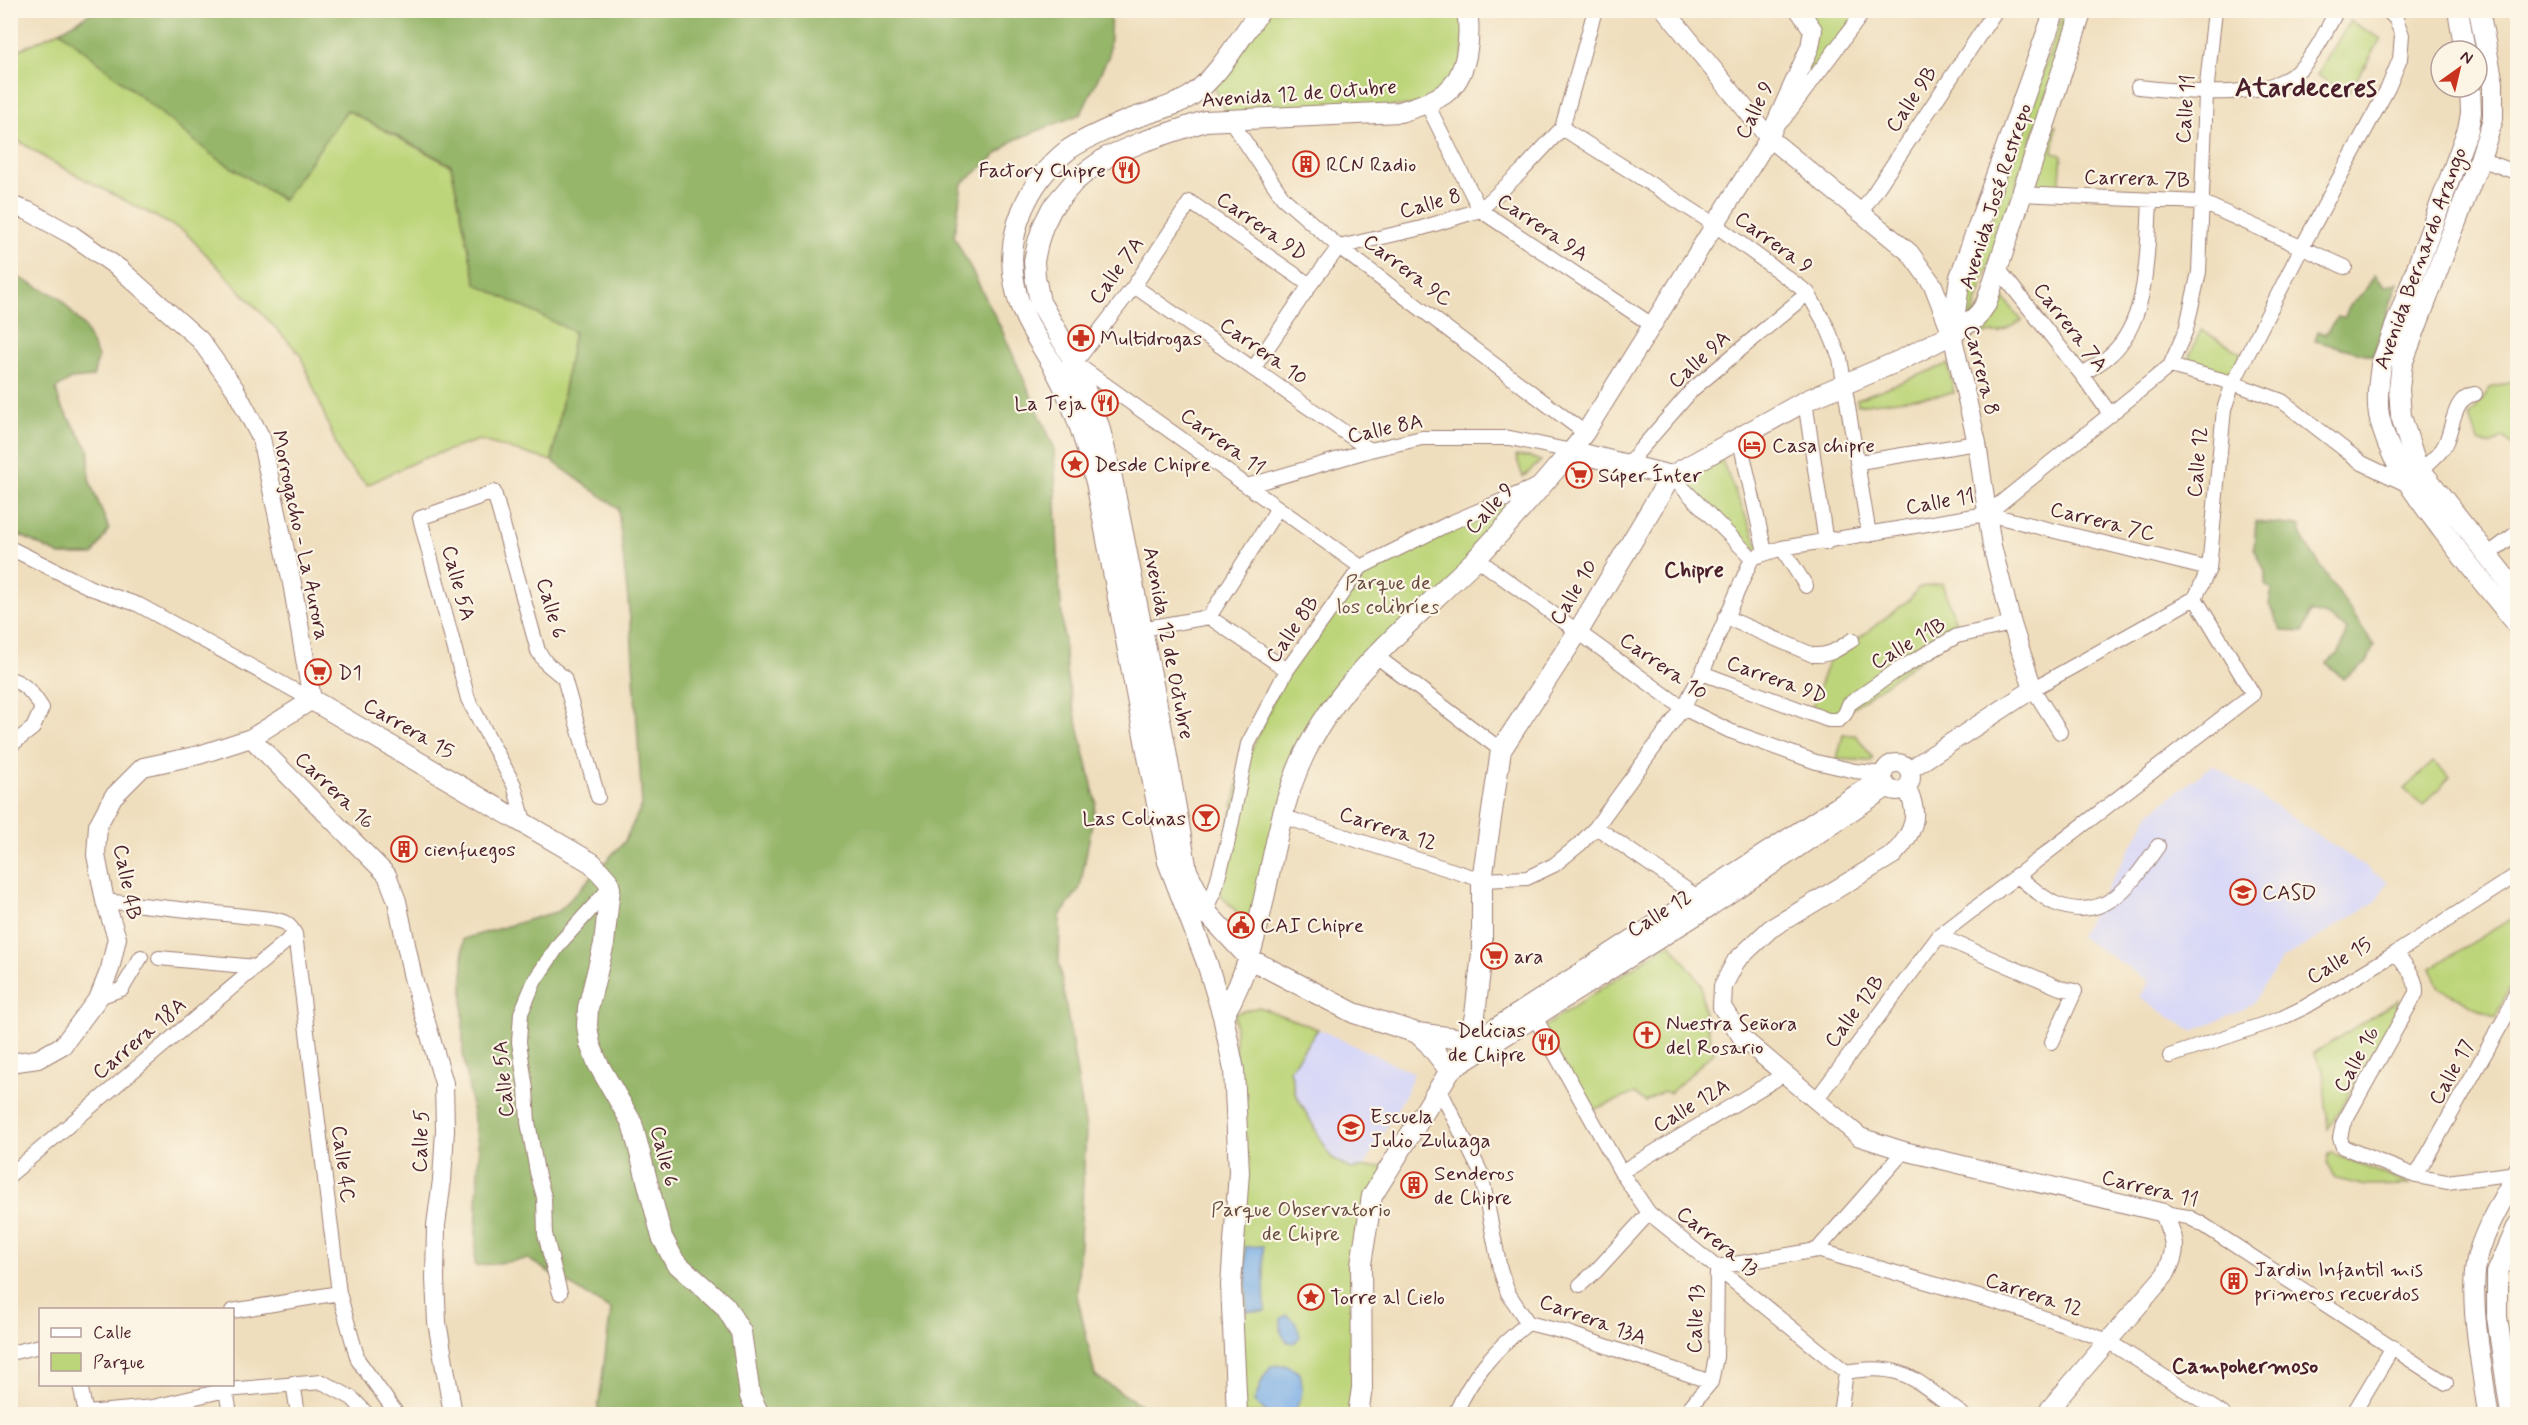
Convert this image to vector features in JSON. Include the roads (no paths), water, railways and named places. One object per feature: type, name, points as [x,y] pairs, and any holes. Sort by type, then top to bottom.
[{"type":"main road","name":"Avenida 12 de Octubre","points":[[1237,1414],[1231,1285],[1239,1172],[1234,1070],[1207,963],[1168,862],[1096,482],[1083,432],[1057,372],[1023,316],[1015,287],[1011,249],[1015,228],[1028,199],[1052,165],[1070,149],[1121,123],[1191,96],[1210,78],[1261,10]]},
{"type":"main road","name":"Avenida 12 de Octubre","points":[[1467,10],[1468,47],[1462,65],[1454,83],[1445,93],[1427,104],[1400,112],[1383,114],[1229,118],[1205,121],[1142,142],[1107,157],[1074,182],[1052,208],[1043,226],[1034,261],[1036,290],[1040,302],[1075,363],[1102,436],[1166,746],[1187,871],[1206,909],[1231,941],[1250,959],[1354,1013],[1417,1033],[1469,1040]]},
{"type":"main road","name":"Avenida José Restrepo","points":[[1952,334],[1960,277],[2055,10]]},
{"type":"main road","name":"Avenida José Restrepo","points":[[1952,334],[1976,318],[1986,304],[1996,266],[2082,10]]},
{"type":"main road","points":[[2458,10],[2462,39]]},
{"type":"main road","name":"Avenida Bernardo Arango","points":[[2479,10],[2495,101],[2493,119],[2402,364],[2399,389],[2401,416],[2414,478],[2473,571],[2517,625]]},
{"type":"main road","name":"Avenida Bernardo Arango","points":[[2470,99],[2468,129],[2401,309],[2379,376],[2379,413],[2387,444],[2414,478],[2486,555],[2517,594]]},
{"type":"main road","name":"Calle 10","points":[[1469,1040],[1475,1015],[1482,953],[1482,880],[1501,750],[1579,630],[1671,476],[1804,401],[1901,360],[1952,334]]},
{"type":"main road","points":[[1571,451],[1671,476]]},
{"type":"main road","name":"Calle 9","points":[[1222,1016],[1233,998],[1250,959],[1289,789],[1321,722],[1376,656],[1476,558],[1571,451]]},
{"type":"main road","name":"Carrera 15","points":[[312,700],[592,862],[608,881],[610,888]]},
{"type":"main road","name":"Calle 6","points":[[610,888],[604,944],[588,1008],[587,1026],[590,1044],[598,1064],[633,1123],[662,1237],[675,1262],[725,1305],[741,1332],[750,1396],[759,1414]]},
{"type":"main road","points":[[1417,1033],[1429,1044],[1450,1071]]},
{"type":"main road","points":[[1358,1414],[1362,1388],[1361,1264],[1372,1196],[1469,1040]]},
{"type":"main road","points":[[2476,1414],[2487,1405],[2474,1296],[2474,1275],[2478,1254],[2485,1236],[2517,1172]]},
{"type":"main road","points":[[2512,1414],[2497,1317],[2497,1273],[2517,1225]]},
{"type":"street","name":"Calle 8","points":[[1339,248],[1422,228],[1480,210],[1522,171],[1562,128],[1595,10]]},
{"type":"street","name":"Carrera 8","points":[[1665,10],[1769,138],[1862,211],[1910,253],[1933,285],[1952,334],[1977,443],[1992,546],[2012,624],[2033,689],[2060,732]]},
{"type":"street","name":"Calle 9","points":[[1571,451],[1585,433],[1769,138],[1810,47],[1813,30],[1798,10]]},
{"type":"street","points":[[1769,138],[1865,10]]},
{"type":"street","name":"Calle 9B","points":[[1862,211],[1996,10]]},
{"type":"street","name":"Calle 11","points":[[1758,555],[1782,548],[1826,543],[1988,514],[2170,366],[2186,330],[2199,272],[2206,94],[2215,10]]},
{"type":"street","points":[[2138,87],[2206,94],[2265,87],[2285,80],[2299,70],[2318,47],[2337,10]]},
{"type":"street","name":"Calle 12","points":[[2195,598],[2209,569],[2224,409],[2233,383],[2302,247],[2388,88],[2400,59],[2402,35],[2396,19],[2387,10]]},
{"type":"street","name":"Carrera 9A","points":[[1427,104],[1480,210],[1652,325]]},
{"type":"street","name":"Carrera 9C","points":[[1229,118],[1283,198],[1339,248],[1585,433]]},
{"type":"street","name":"Carrera 9","points":[[1562,128],[1714,224],[1808,293],[1827,327],[1840,358],[1846,382],[1869,535]]},
{"type":"street","points":[[2480,159],[2517,173]]},
{"type":"street","name":"Carrera 7B","points":[[2021,194],[2201,202],[2345,267]]},
{"type":"street","points":[[2082,375],[2111,355],[2133,320],[2143,294],[2150,201]]},
{"type":"street","name":"Calle 7A","points":[[1075,363],[1134,286],[1190,202]]},
{"type":"street","name":"Carrera 9D","points":[[1190,202],[1310,285]]},
{"type":"street","name":"Morrogacho - La Aurora","points":[[10,205],[28,211],[72,235],[120,268],[200,340],[235,389],[261,438],[292,583],[312,700]]},
{"type":"street","points":[[1253,369],[1310,285],[1339,248]]},
{"type":"street","name":"Carrera 7A","points":[[1996,266],[2111,414]]},
{"type":"street","name":"Carrera 10","points":[[1134,286],[1370,450]]},
{"type":"street","name":"Calle 9A","points":[[1626,466],[1692,389],[1808,293]]},
{"type":"street","points":[[1057,372],[1075,363]]},
{"type":"street","name":"Carrera 11","points":[[1075,363],[1361,567]]},
{"type":"street","points":[[2170,366],[2233,383],[2283,401],[2362,463],[2414,478],[2444,448],[2461,401],[2466,395],[2475,394]]},
{"type":"street","points":[[1804,401],[1826,543]]},
{"type":"street","name":"Calle 8A","points":[[1247,486],[1370,450],[1422,438],[1510,438],[1571,451]]},
{"type":"street","points":[[1482,880],[1527,878],[1554,865],[1580,844],[1596,827],[1683,708],[1702,673],[1725,617],[1758,555],[1739,438]]},
{"type":"street","points":[[1859,462],[1977,443]]},
{"type":"street","points":[[1671,476],[1758,555]]},
{"type":"street","name":"Calle 8B","points":[[1206,909],[1215,889],[1224,856],[1248,744],[1287,670],[1361,567],[1450,523],[1544,483]]},
{"type":"street","name":"Calle 5A","points":[[494,492],[420,518],[468,699],[514,785],[525,825]]},
{"type":"street","name":"Calle 6","points":[[494,492],[538,651],[546,663],[564,678],[598,796]]},
{"type":"street","points":[[1209,616],[1278,508]]},
{"type":"street","name":"Carrera 7C","points":[[1988,514],[2209,569]]},
{"type":"street","points":[[2486,555],[2517,532]]},
{"type":"street","name":"Carrera 15","points":[[10,548],[93,589],[139,605],[312,700]]},
{"type":"street","points":[[1782,548],[1806,586]]},
{"type":"street","name":"Carrera 10","points":[[1476,558],[1579,630],[1683,708],[1739,734],[1816,762],[1855,771],[1890,783]]},
{"type":"street","points":[[1890,783],[1910,783],[1909,770],[2033,689],[2195,598]]},
{"type":"street","name":"Calle 12B","points":[[1815,1101],[1939,936],[2253,694],[2195,598]]},
{"type":"street","points":[[1141,629],[1209,616],[1287,670]]},
{"type":"street","points":[[1725,617],[1813,655],[1823,656],[1834,653],[1852,640]]},
{"type":"street","name":"Calle 11B","points":[[1839,720],[1845,714],[1849,704],[1896,671],[1957,636],[2012,624]]},
{"type":"street","points":[[1376,656],[1501,750]]},
{"type":"street","name":"Carrera 9D","points":[[1702,673],[1828,720],[1839,720]]},
{"type":"street","points":[[10,679],[20,682],[30,690],[42,708],[33,728],[10,746]]},
{"type":"street","name":"Calle 4B","points":[[10,1063],[38,1059],[63,1044],[99,997],[111,969],[117,938],[105,901],[96,855],[99,825],[113,797],[143,767],[199,755],[251,738],[312,700]]},
{"type":"street","name":"Carrera 16","points":[[251,738],[387,875]]},
{"type":"street","name":"Calle 12","points":[[1450,1071],[1532,1012],[1703,902],[1867,787],[1890,783],[1892,764],[1898,763],[1909,770]]},
{"type":"street","points":[[1815,1101],[1743,1039],[1722,1007],[1723,986],[1736,961],[1770,929],[1893,855],[1908,840],[1915,818],[1914,805],[1890,783]]},
{"type":"street","name":"Carrera 12","points":[[1281,816],[1482,880]]},
{"type":"street","points":[[1596,827],[1703,902]]},
{"type":"street","points":[[2016,875],[2052,903],[2076,910],[2100,908],[2133,882],[2158,846]]},
{"type":"street","name":"Calle 15","points":[[2170,1056],[2290,1014],[2396,953],[2517,874]]},
{"type":"street","name":"Calle 5","points":[[387,875],[396,902],[413,978],[444,1083],[444,1140],[436,1225],[435,1279],[437,1322],[453,1414]]},
{"type":"street","name":"Calle 5A","points":[[560,1293],[545,1234],[544,1197],[528,1122],[519,1042],[521,1013],[535,980],[560,943],[610,888]]},
{"type":"street","points":[[105,901],[284,921],[295,934]]},
{"type":"street","name":"Carrera 18A","points":[[10,1174],[295,934]]},
{"type":"street","name":"Calle 4C","points":[[295,934],[339,1293],[358,1360],[397,1414]]},
{"type":"street","points":[[1939,936],[2060,988],[2075,991],[2052,1042]]},
{"type":"street","name":"Calle 16","points":[[2396,953],[2413,977],[2417,985],[2416,993],[2343,1125],[2340,1138],[2343,1147],[2416,1176]]},
{"type":"street","points":[[99,997],[122,989],[141,957]]},
{"type":"street","points":[[159,958],[256,967]]},
{"type":"street","name":"Calle 17","points":[[2416,1176],[2506,1016],[2517,987]]},
{"type":"street","name":"Calle 12","points":[[1469,1040],[1532,1012]]},
{"type":"street","name":"Carrera 13","points":[[1532,1012],[1621,1172],[1648,1213],[1846,1372]]},
{"type":"street","name":"Calle 12A","points":[[1621,1172],[1783,1075]]},
{"type":"street","name":"Carrera 13A","points":[[1439,1088],[1481,1173],[1500,1269],[1508,1293],[1528,1323],[1568,1333],[1711,1382]]},
{"type":"street","name":"Carrera 11","points":[[1815,1101],[1860,1137],[1904,1151],[2188,1217],[2446,1383]]},
{"type":"street","points":[[1817,1250],[1904,1151]]},
{"type":"street","points":[[2416,1176],[2447,1182],[2517,1172]]},
{"type":"street","points":[[1580,1285],[1596,1271],[1648,1213]]},
{"type":"street","points":[[2045,1414],[2106,1340],[2165,1275],[2175,1256],[2173,1238],[2164,1213]]},
{"type":"street","name":"Carrera 12","points":[[1817,1250],[2013,1308],[2106,1340],[2223,1414]]},
{"type":"street","name":"Calle 13","points":[[1684,1414],[1711,1382],[1716,1357],[1717,1267],[1817,1250]]},
{"type":"street","points":[[234,1311],[339,1293]]},
{"type":"street","points":[[1455,1414],[1478,1371],[1502,1343],[1528,1323]]},
{"type":"street","points":[[10,1353],[39,1346]]},
{"type":"street","points":[[2353,1414],[2393,1347]]},
{"type":"street","points":[[1840,1414],[1846,1372],[1870,1368],[1889,1369],[1905,1374],[1962,1414]]},
{"type":"street","points":[[80,1386],[86,1414],[154,1411],[226,1390],[322,1382],[352,1398],[367,1414]]},
{"type":"street","points":[[293,1383],[298,1414]]},
{"type":"street","points":[[226,1390],[230,1414]]},
{"type":"street","points":[[10,1410],[11,1414]]},
{"type":"street","points":[[2512,1414],[2517,1411]]},
{"type":"water","points":[[1263,1246],[1265,1311],[1247,1311],[1245,1247]]},
{"type":"water","points":[[1287,1315],[1295,1322],[1300,1337],[1294,1343],[1286,1341],[1281,1332],[1281,1318]]},
{"type":"water","points":[[1285,1365],[1300,1373],[1302,1390],[1300,1399],[1292,1414],[1269,1414],[1254,1402],[1264,1376],[1272,1366]]},
{"type":"place","name":"RCN Radio","points":[[1306,164]]},
{"type":"place","name":"Factory Chipre","points":[[1126,170]]},
{"type":"place","name":"Multidrogas","points":[[1081,338]]},
{"type":"place","name":"La Teja","points":[[1105,403]]},
{"type":"place","name":"Casa chipre","points":[[1752,445]]},
{"type":"place","name":"Desde Chipre","points":[[1075,464]]},
{"type":"place","name":"Súper Ínter","points":[[1579,475]]},
{"type":"place","name":"D1","points":[[318,672]]},
{"type":"place","name":"Las Colinas","points":[[1206,818]]},
{"type":"place","name":"cienfuegos","points":[[404,849]]},
{"type":"place","name":"CASD","points":[[2243,892]]},
{"type":"place","name":"CAI Chipre","points":[[1241,925]]},
{"type":"place","name":"ara","points":[[1494,956]]},
{"type":"place","name":"Nuestra Señora del Rosario","points":[[1647,1035]]},
{"type":"place","name":"Delicias de Chipre","points":[[1546,1042]]},
{"type":"place","name":"Escuela Julio Zuluaga","points":[[1351,1128]]},
{"type":"place","name":"Senderos de Chipre","points":[[1414,1185]]},
{"type":"place","name":"Jardin Infantil mis primeros recuerdos","points":[[2234,1281]]},
{"type":"place","name":"Torre al Cielo","points":[[1311,1297]]},
{"type":"district","name":"Atardeceres","points":[[2306,87]]},
{"type":"district","name":"Chipre","points":[[1694,569]]},
{"type":"district","name":"Campohermoso","points":[[2245,1365]]},
{"type":"park label","name":"Parque de los colibríes","points":[[1388,594]]},
{"type":"park label","name":"Parque Observatorio de Chipre","points":[[1301,1221]]}]
